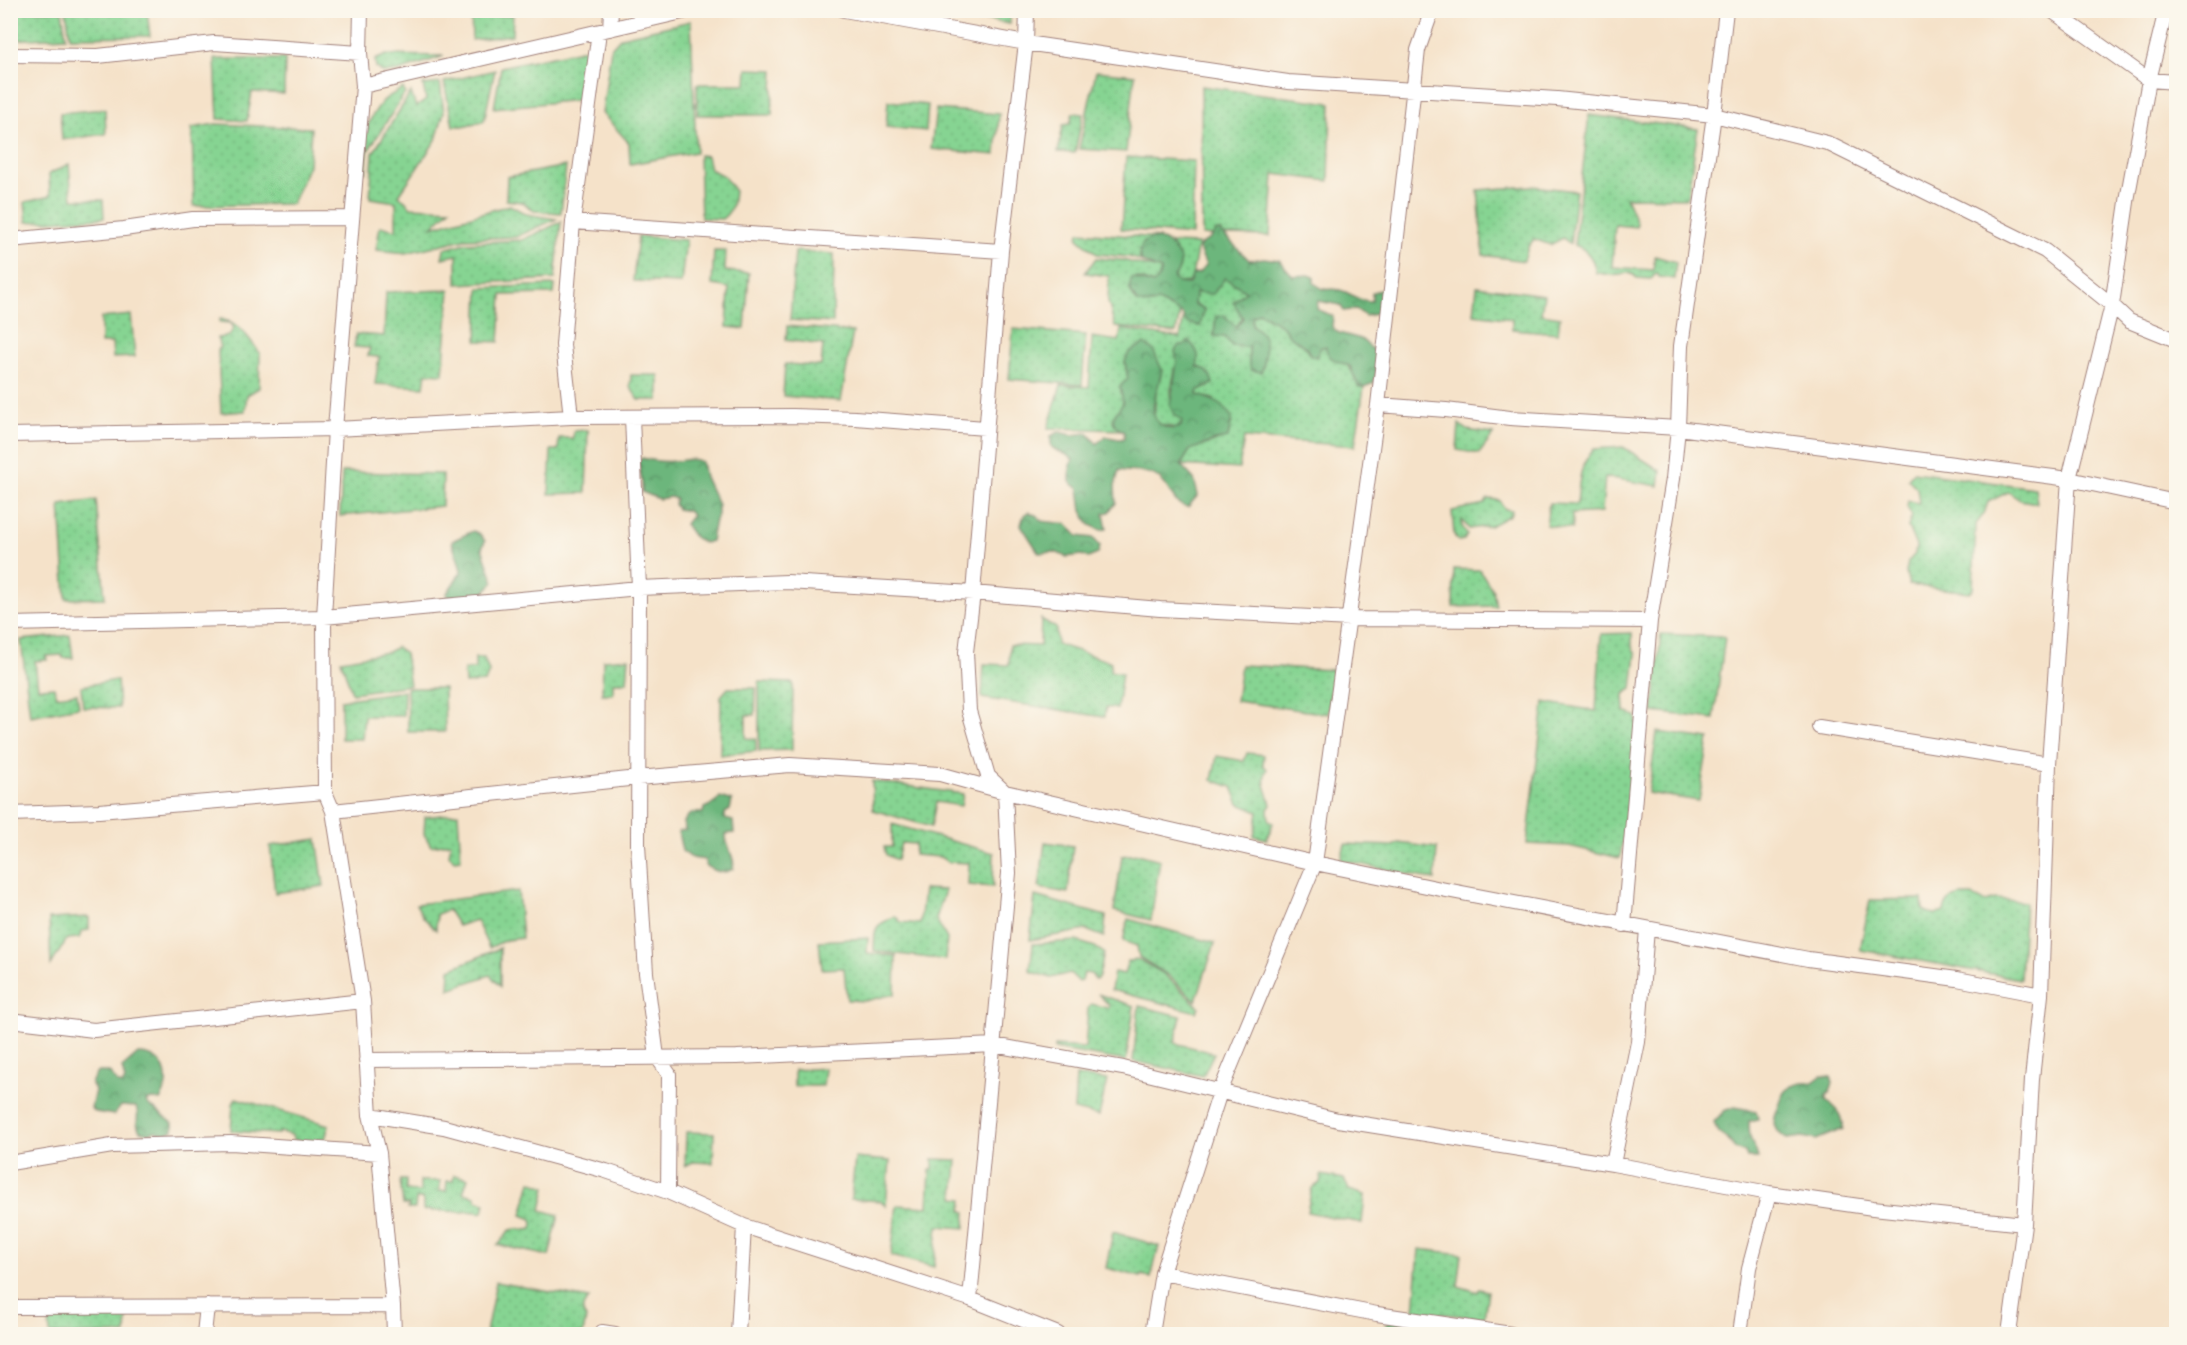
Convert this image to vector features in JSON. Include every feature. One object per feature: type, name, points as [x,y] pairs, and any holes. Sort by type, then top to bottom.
[{"type":"street","points":[[361,10],[360,53],[363,86],[335,429],[324,617],[325,792],[333,812],[363,1001],[370,1115],[379,1153],[394,1335]]},
{"type":"street","points":[[571,417],[563,345],[573,222],[605,30],[611,10]]},
{"type":"street","points":[[363,86],[691,10]]},
{"type":"street","points":[[844,10],[1026,43],[1288,82],[1557,99],[1714,115],[1827,143],[2045,252],[2129,321],[2176,340]]},
{"type":"street","points":[[970,1299],[1009,873],[1005,792],[988,776],[969,711],[966,652],[973,593],[1001,250],[1026,43],[1027,10]]},
{"type":"street","points":[[1152,1335],[1162,1273],[1220,1092],[1315,863],[1378,405],[1418,50],[1432,10]]},
{"type":"street","points":[[1624,925],[1650,621],[1673,479],[1678,428],[1681,346],[1714,115],[1726,10]]},
{"type":"street","points":[[2051,10],[2149,80],[2176,82]]},
{"type":"street","points":[[2009,1335],[2024,1224],[2032,1079],[2041,995],[2049,764],[2069,479],[2112,305],[2128,195],[2149,80],[2166,10]]},
{"type":"street","points":[[10,55],[98,56],[214,43],[360,53]]},
{"type":"street","points":[[10,240],[124,229],[193,219],[352,218]]},
{"type":"street","points":[[573,222],[1001,250]]},
{"type":"street","points":[[1378,405],[1510,418],[1678,428],[2069,479],[2176,502]]},
{"type":"street","points":[[10,435],[335,429],[571,417],[793,416],[855,418],[986,428]]},
{"type":"street","points":[[632,417],[639,588],[638,845],[646,973],[657,1058],[669,1074],[668,1192]]},
{"type":"street","points":[[10,624],[324,617],[639,588],[787,582],[973,593],[1160,609],[1350,619],[1650,621]]},
{"type":"street","points":[[1819,727],[2049,764]]},
{"type":"street","points":[[333,812],[639,778],[790,765],[940,774],[1005,792],[1315,863],[1808,959],[1957,979],[2041,995]]},
{"type":"street","points":[[10,814],[99,811],[325,792]]},
{"type":"street","points":[[1613,1164],[1638,1042],[1647,929]]},
{"type":"street","points":[[10,1020],[94,1030],[363,1001]]},
{"type":"street","points":[[366,1060],[737,1057],[994,1045],[1123,1068],[1338,1120],[1613,1164],[1769,1193],[1873,1208],[2024,1224]]},
{"type":"street","points":[[370,1115],[444,1127],[606,1171],[668,1192],[744,1226],[970,1299],[1058,1335]]},
{"type":"street","points":[[10,1163],[112,1146],[231,1143],[379,1153]]},
{"type":"street","points":[[1740,1335],[1749,1268],[1769,1193]]},
{"type":"street","points":[[738,1335],[744,1226]]},
{"type":"street","points":[[1162,1273],[1377,1314],[1511,1335]]},
{"type":"street","points":[[204,1335],[207,1306]]},
{"type":"street","points":[[10,1307],[393,1306]]},
{"type":"green space","points":[[11,10],[62,11],[66,37],[11,40]]},
{"type":"green space","points":[[66,11],[147,11],[150,36],[70,37]]},
{"type":"green space","points":[[471,11],[483,11],[484,17],[513,15],[512,35],[472,40]]},
{"type":"green space","points":[[940,11],[1010,11],[1010,24]]},
{"type":"green space","points":[[691,21],[696,152],[630,164],[629,143],[602,113],[611,48],[621,37]]},
{"type":"green space","points":[[587,50],[579,100],[494,108],[501,67]]},
{"type":"green space","points":[[386,55],[444,56],[399,71],[384,73],[376,68],[375,60]]},
{"type":"green space","points":[[215,59],[285,59],[284,94],[252,92],[247,121],[218,119]]},
{"type":"green space","points":[[747,69],[774,70],[772,115],[697,115],[697,84],[746,84]]},
{"type":"green space","points":[[495,70],[484,121],[453,126],[444,82]]},
{"type":"green space","points":[[1096,71],[1135,75],[1126,152],[1079,149]]},
{"type":"green space","points":[[440,83],[444,112],[436,140],[399,195],[411,207],[450,209],[432,227],[510,205],[526,214],[556,219],[516,237],[464,239],[406,253],[376,250],[380,226],[396,230],[396,202],[370,198],[373,153],[411,92],[416,107],[426,100],[423,85]]},
{"type":"green space","points":[[1201,86],[1331,103],[1329,181],[1274,174],[1270,236],[1223,235],[1221,232],[1214,236],[1202,235]]},
{"type":"green space","points":[[403,88],[405,93],[368,151],[366,172],[360,171],[363,143],[372,117],[383,101]]},
{"type":"green space","points":[[888,101],[928,105],[926,131],[886,127]]},
{"type":"green space","points":[[105,109],[106,134],[62,140],[60,113]]},
{"type":"green space","points":[[936,109],[999,114],[996,155],[931,149]]},
{"type":"green space","points":[[1073,113],[1083,114],[1075,153],[1058,152],[1063,125],[1070,124]]},
{"type":"green space","points":[[1589,115],[1698,129],[1687,198],[1626,197],[1637,223],[1636,227],[1615,225],[1612,267],[1653,270],[1655,256],[1676,262],[1674,279],[1659,277],[1657,273],[1651,279],[1637,278],[1629,273],[1613,275],[1596,273],[1589,255],[1574,245]]},
{"type":"green space","points":[[216,124],[311,128],[309,165],[292,204],[194,206],[192,128]]},
{"type":"green space","points":[[699,155],[707,156],[710,169],[724,176],[734,190],[732,206],[722,219],[701,218]]},
{"type":"green space","points":[[1126,157],[1194,161],[1192,235],[1121,229]]},
{"type":"green space","points":[[69,164],[72,199],[103,200],[104,218],[27,222],[25,202],[50,196],[49,174]]},
{"type":"green space","points":[[566,166],[561,213],[534,211],[522,202],[506,200],[507,177]]},
{"type":"green space","points":[[1532,186],[1576,191],[1570,244],[1563,238],[1550,245],[1534,239],[1528,247],[1524,261],[1483,255],[1478,190]]},
{"type":"green space","points":[[561,222],[555,279],[457,284],[457,255],[442,258],[444,249],[466,243],[522,240]]},
{"type":"green space","points":[[1217,231],[1221,232],[1249,260],[1264,258],[1279,260],[1293,276],[1314,277],[1314,283],[1322,288],[1340,290],[1362,300],[1372,301],[1372,292],[1380,290],[1384,294],[1382,304],[1374,314],[1365,316],[1356,309],[1344,311],[1340,305],[1318,301],[1317,309],[1333,316],[1332,327],[1339,333],[1361,339],[1380,356],[1374,383],[1364,387],[1358,386],[1350,366],[1331,358],[1326,347],[1321,347],[1316,357],[1310,355],[1308,349],[1289,335],[1283,326],[1259,312],[1252,317],[1252,325],[1264,339],[1264,360],[1261,372],[1251,370],[1249,347],[1232,346],[1225,337],[1214,336],[1216,317],[1224,315],[1236,327],[1243,318],[1233,302],[1246,291],[1225,278],[1213,294],[1195,293],[1194,304],[1204,309],[1200,326],[1187,323],[1182,314],[1158,301],[1148,305],[1137,302],[1129,288],[1132,278],[1153,284],[1158,280],[1161,270],[1142,262],[1140,254],[1144,242],[1156,239],[1163,240],[1170,245],[1180,261],[1174,279],[1178,283],[1189,284],[1193,274],[1199,273],[1206,265],[1199,249],[1201,244]]},
{"type":"green space","points":[[1079,232],[1160,238],[1148,240],[1139,255],[1141,261],[1129,257],[1097,254],[1078,238]]},
{"type":"green space","points":[[638,236],[686,240],[681,283],[633,281]]},
{"type":"green space","points":[[1170,243],[1198,244],[1191,282],[1178,283],[1174,279],[1179,260]]},
{"type":"green space","points":[[714,251],[726,251],[725,271],[749,273],[745,329],[727,327],[729,288],[712,285]]},
{"type":"green space","points":[[795,251],[834,254],[833,323],[790,320]]},
{"type":"green space","points":[[1096,258],[1123,260],[1162,270],[1154,284],[1137,278],[1131,293],[1137,302],[1153,304],[1158,301],[1180,313],[1176,333],[1115,327],[1108,302],[1109,276],[1085,273]]},
{"type":"green space","points":[[1225,278],[1247,291],[1243,317],[1236,327],[1216,317],[1214,335],[1225,337],[1232,346],[1249,347],[1249,363],[1264,361],[1265,347],[1252,325],[1251,317],[1259,312],[1283,326],[1289,335],[1308,349],[1310,355],[1321,347],[1328,348],[1350,368],[1358,386],[1364,387],[1355,446],[1244,438],[1239,469],[1181,465],[1190,450],[1220,439],[1232,422],[1213,399],[1196,395],[1198,390],[1209,387],[1197,368],[1177,361],[1170,394],[1174,415],[1182,420],[1181,425],[1177,428],[1161,425],[1154,418],[1156,393],[1161,375],[1125,362],[1128,378],[1124,400],[1113,419],[1122,430],[1048,428],[1061,385],[1089,387],[1092,337],[1119,341],[1121,329],[1180,338],[1184,316],[1200,326],[1204,309],[1194,304],[1195,293]]},
{"type":"green space","points":[[555,285],[554,294],[502,295],[499,342],[477,341],[479,288]]},
{"type":"green space","points":[[1477,286],[1544,295],[1541,314],[1560,317],[1558,333],[1512,329],[1512,319],[1474,314]]},
{"type":"green space","points":[[450,290],[443,374],[426,373],[424,387],[375,384],[379,357],[368,356],[370,348],[354,347],[356,334],[384,336],[386,292]]},
{"type":"green space","points":[[131,315],[135,357],[113,358],[112,343],[101,343],[101,318]]},
{"type":"green space","points":[[220,319],[226,320],[238,327],[260,353],[259,388],[247,395],[245,411],[221,413],[218,351],[220,346],[217,338],[229,336],[234,328],[231,323],[220,322]]},
{"type":"green space","points":[[787,326],[853,332],[841,401],[783,396],[785,364],[821,366],[823,345],[786,340]]},
{"type":"green space","points":[[1013,329],[1086,335],[1082,385],[1009,379]]},
{"type":"green space","points":[[1189,341],[1198,353],[1197,367],[1208,372],[1213,384],[1198,390],[1197,395],[1217,402],[1232,417],[1228,438],[1190,450],[1181,465],[1194,479],[1198,495],[1188,507],[1183,506],[1152,474],[1119,470],[1115,486],[1116,503],[1109,512],[1104,513],[1107,529],[1101,530],[1090,525],[1082,511],[1079,489],[1070,482],[1070,465],[1073,460],[1051,446],[1051,436],[1059,432],[1072,435],[1088,433],[1097,444],[1105,436],[1124,438],[1124,432],[1113,420],[1123,403],[1120,386],[1128,379],[1125,362],[1129,352],[1144,344],[1153,350],[1162,370],[1154,401],[1154,416],[1157,422],[1165,427],[1181,426],[1182,420],[1174,415],[1170,405],[1177,361],[1175,351],[1179,345],[1184,345]]},
{"type":"green space","points":[[631,375],[659,375],[659,400],[639,400],[630,387]]},
{"type":"green space","points":[[1459,424],[1467,430],[1494,434],[1479,454],[1457,450]]},
{"type":"green space","points":[[588,430],[586,493],[549,494],[551,450],[558,450],[559,438],[573,438],[574,431]]},
{"type":"green space","points":[[1623,447],[1661,471],[1659,486],[1605,477],[1602,512],[1572,514],[1572,529],[1546,525],[1549,503],[1577,504],[1579,482],[1585,461],[1594,449]]},
{"type":"green space","points":[[642,458],[664,461],[692,459],[702,462],[705,477],[718,505],[718,515],[711,541],[705,543],[695,538],[685,524],[692,515],[688,511],[677,509],[674,504],[676,499],[670,497],[659,499],[642,492],[638,462]]},
{"type":"green space","points":[[342,472],[443,474],[442,506],[340,516]]},
{"type":"green space","points":[[1913,472],[2035,488],[2037,503],[2020,500],[2008,492],[1988,502],[1984,514],[1976,524],[1973,589],[1969,592],[1909,585],[1906,573],[1908,562],[1915,554],[1916,546],[1908,527],[1912,516],[1907,507],[1908,501],[1919,503],[1917,488],[1908,479]]},
{"type":"green space","points":[[1488,499],[1499,500],[1505,509],[1512,510],[1510,515],[1490,526],[1469,529],[1462,520],[1462,526],[1467,535],[1464,540],[1458,541],[1454,535],[1452,511],[1484,504]]},
{"type":"green space","points":[[96,500],[105,598],[66,599],[60,505]]},
{"type":"green space","points":[[1028,512],[1038,516],[1041,521],[1067,524],[1078,536],[1093,538],[1100,546],[1098,554],[1088,558],[1082,555],[1067,557],[1055,552],[1039,553],[1021,525],[1024,515]]},
{"type":"green space","points":[[473,531],[480,534],[485,541],[482,548],[494,582],[486,590],[483,599],[449,603],[447,593],[461,572],[452,541]]},
{"type":"green space","points":[[1454,569],[1480,570],[1493,591],[1496,606],[1453,607]]},
{"type":"green space","points":[[1041,619],[1056,628],[1057,644],[1111,662],[1110,671],[1122,673],[1117,709],[1106,707],[1104,717],[982,698],[984,664],[1009,665],[1010,645],[1040,646]]},
{"type":"green space","points":[[1632,633],[1632,647],[1636,654],[1632,689],[1624,694],[1625,712],[1636,716],[1639,730],[1620,858],[1569,846],[1527,844],[1544,702],[1596,711],[1601,634]]},
{"type":"green space","points":[[1661,634],[1725,637],[1714,719],[1653,712]]},
{"type":"green space","points":[[70,635],[73,658],[63,658],[62,655],[46,656],[47,660],[35,661],[38,688],[54,687],[56,696],[77,693],[79,707],[30,716],[21,640]]},
{"type":"green space","points":[[397,647],[405,654],[410,685],[352,693],[341,660],[388,652]]},
{"type":"green space","points":[[475,658],[484,658],[489,672],[485,682],[465,684],[464,670],[475,669]]},
{"type":"green space","points":[[629,658],[627,682],[613,682],[613,694],[602,694],[603,660]]},
{"type":"green space","points":[[1241,665],[1333,670],[1328,714],[1236,701]]},
{"type":"green space","points":[[117,680],[119,708],[83,707],[81,686]]},
{"type":"green space","points":[[759,682],[793,683],[792,750],[759,751]]},
{"type":"green space","points":[[407,688],[444,688],[445,732],[408,732]]},
{"type":"green space","points":[[728,688],[756,688],[755,715],[746,715],[746,738],[756,739],[756,751],[720,755],[721,696]]},
{"type":"green space","points":[[404,691],[403,716],[364,716],[362,739],[341,739],[341,700]]},
{"type":"green space","points":[[1657,732],[1709,739],[1699,801],[1648,793]]},
{"type":"green space","points":[[1247,753],[1264,755],[1263,765],[1267,769],[1264,778],[1271,805],[1268,809],[1269,820],[1273,823],[1267,839],[1254,836],[1258,812],[1239,804],[1232,787],[1212,780],[1217,756],[1244,761]]},
{"type":"green space","points":[[872,781],[963,794],[961,806],[936,802],[931,827],[873,810]]},
{"type":"green space","points":[[720,797],[732,801],[730,810],[725,813],[725,819],[733,821],[734,833],[726,834],[734,864],[733,869],[723,872],[706,866],[705,860],[692,858],[682,851],[678,832],[685,830],[684,822],[690,815],[703,813],[704,808],[715,803]]},
{"type":"green space","points":[[458,813],[461,859],[454,860],[449,855],[451,843],[431,846],[424,834],[425,817]]},
{"type":"green space","points":[[892,824],[994,853],[993,887],[968,885],[969,863],[948,862],[940,857],[914,855],[915,844],[901,843],[897,860],[886,855],[884,847],[892,847]]},
{"type":"green space","points":[[317,839],[324,886],[275,893],[270,846]]},
{"type":"green space","points":[[1045,842],[1073,846],[1068,893],[1039,888]]},
{"type":"green space","points":[[1399,843],[1437,848],[1435,880],[1341,860],[1345,844],[1393,846]]},
{"type":"green space","points":[[1138,854],[1160,860],[1151,920],[1114,911],[1122,856]]},
{"type":"green space","points":[[924,889],[945,890],[936,919],[947,939],[945,960],[874,951],[875,932],[879,925],[895,916],[901,922],[920,924]]},
{"type":"green space","points":[[518,891],[522,938],[506,940],[489,948],[476,920],[458,926],[448,910],[437,914],[436,930],[423,917],[416,904]]},
{"type":"green space","points":[[1035,896],[1106,916],[1104,937],[1086,930],[1030,940]]},
{"type":"green space","points":[[1961,896],[1972,896],[1986,902],[1996,899],[2025,902],[2020,979],[1860,950],[1870,900],[1922,899],[1923,910],[1936,914],[1944,912],[1949,901]]},
{"type":"green space","points":[[89,917],[89,930],[82,931],[79,938],[67,939],[51,965],[49,919]]},
{"type":"green space","points":[[1128,919],[1215,943],[1196,1001],[1168,975],[1139,957],[1137,946],[1123,941]]},
{"type":"green space","points":[[868,938],[867,953],[896,956],[895,994],[865,1001],[847,1000],[844,968],[822,969],[819,941]]},
{"type":"green space","points":[[1076,941],[1095,947],[1104,953],[1099,977],[1096,980],[1091,974],[1084,973],[1082,981],[1079,982],[1070,973],[1051,978],[1030,971],[1033,944]]},
{"type":"green space","points":[[500,948],[500,986],[490,975],[449,989],[450,969]]},
{"type":"green space","points":[[1140,960],[1164,974],[1199,1007],[1196,1012],[1111,990],[1114,972],[1124,974],[1128,961]]},
{"type":"green space","points":[[1098,994],[1134,1006],[1126,1061],[1055,1049],[1055,1046],[1085,1048],[1088,1008],[1091,1004],[1108,1008],[1109,1005]]},
{"type":"green space","points":[[1139,1006],[1181,1016],[1175,1043],[1214,1053],[1203,1076],[1133,1061]]},
{"type":"green space","points":[[138,1054],[154,1058],[164,1069],[166,1084],[160,1100],[146,1101],[173,1123],[173,1130],[166,1134],[140,1131],[137,1125],[136,1107],[121,1106],[114,1115],[95,1112],[91,1108],[95,1090],[91,1083],[97,1072],[109,1072],[117,1083],[122,1085],[125,1081],[122,1068]]},
{"type":"green space","points":[[825,1068],[823,1086],[794,1086],[794,1070]]},
{"type":"green space","points":[[1076,1076],[1107,1080],[1099,1116],[1074,1110]]},
{"type":"green space","points":[[1821,1076],[1831,1077],[1833,1082],[1830,1092],[1826,1095],[1826,1100],[1839,1112],[1843,1129],[1816,1140],[1803,1137],[1787,1139],[1777,1131],[1774,1123],[1784,1093],[1792,1086],[1813,1082]]},
{"type":"green space","points":[[236,1098],[329,1125],[324,1143],[293,1140],[292,1135],[280,1132],[278,1134],[231,1131],[233,1104]]},
{"type":"green space","points":[[1734,1107],[1756,1111],[1758,1119],[1749,1121],[1749,1129],[1758,1158],[1747,1158],[1745,1153],[1735,1149],[1728,1139],[1718,1133],[1714,1122],[1724,1111]]},
{"type":"green space","points":[[686,1132],[714,1133],[713,1163],[693,1162],[685,1166]]},
{"type":"green space","points":[[855,1158],[890,1161],[886,1206],[881,1201],[851,1199]]},
{"type":"green space","points":[[933,1159],[957,1160],[954,1198],[963,1199],[962,1211],[966,1212],[965,1228],[938,1226],[934,1267],[891,1256],[897,1205],[928,1207],[930,1170],[933,1170]]},
{"type":"green space","points":[[454,1175],[468,1178],[463,1193],[476,1196],[476,1200],[485,1203],[483,1212],[423,1210],[423,1199],[416,1199],[415,1209],[408,1209],[409,1205],[403,1205],[400,1180],[406,1180],[406,1191],[420,1192],[420,1181],[440,1181],[439,1191],[446,1191],[447,1181],[453,1181]]},
{"type":"green space","points":[[1321,1175],[1344,1179],[1349,1190],[1365,1195],[1362,1223],[1307,1212],[1312,1188],[1320,1183]]},
{"type":"green space","points":[[531,1181],[546,1187],[541,1210],[559,1215],[549,1256],[498,1245],[510,1230],[532,1229],[532,1219],[522,1215]]},
{"type":"green space","points":[[1113,1232],[1159,1246],[1151,1278],[1106,1268]]},
{"type":"green space","points":[[1419,1249],[1462,1254],[1458,1286],[1478,1292],[1479,1289],[1488,1291],[1484,1318],[1414,1311]]},
{"type":"green space","points":[[496,1282],[589,1299],[583,1308],[586,1318],[583,1334],[494,1334],[486,1332]]},
{"type":"green space","points":[[1419,1311],[1465,1334],[1393,1334],[1386,1325],[1390,1318]]},
{"type":"green space","points":[[127,1317],[126,1334],[50,1334],[49,1318]]}]
